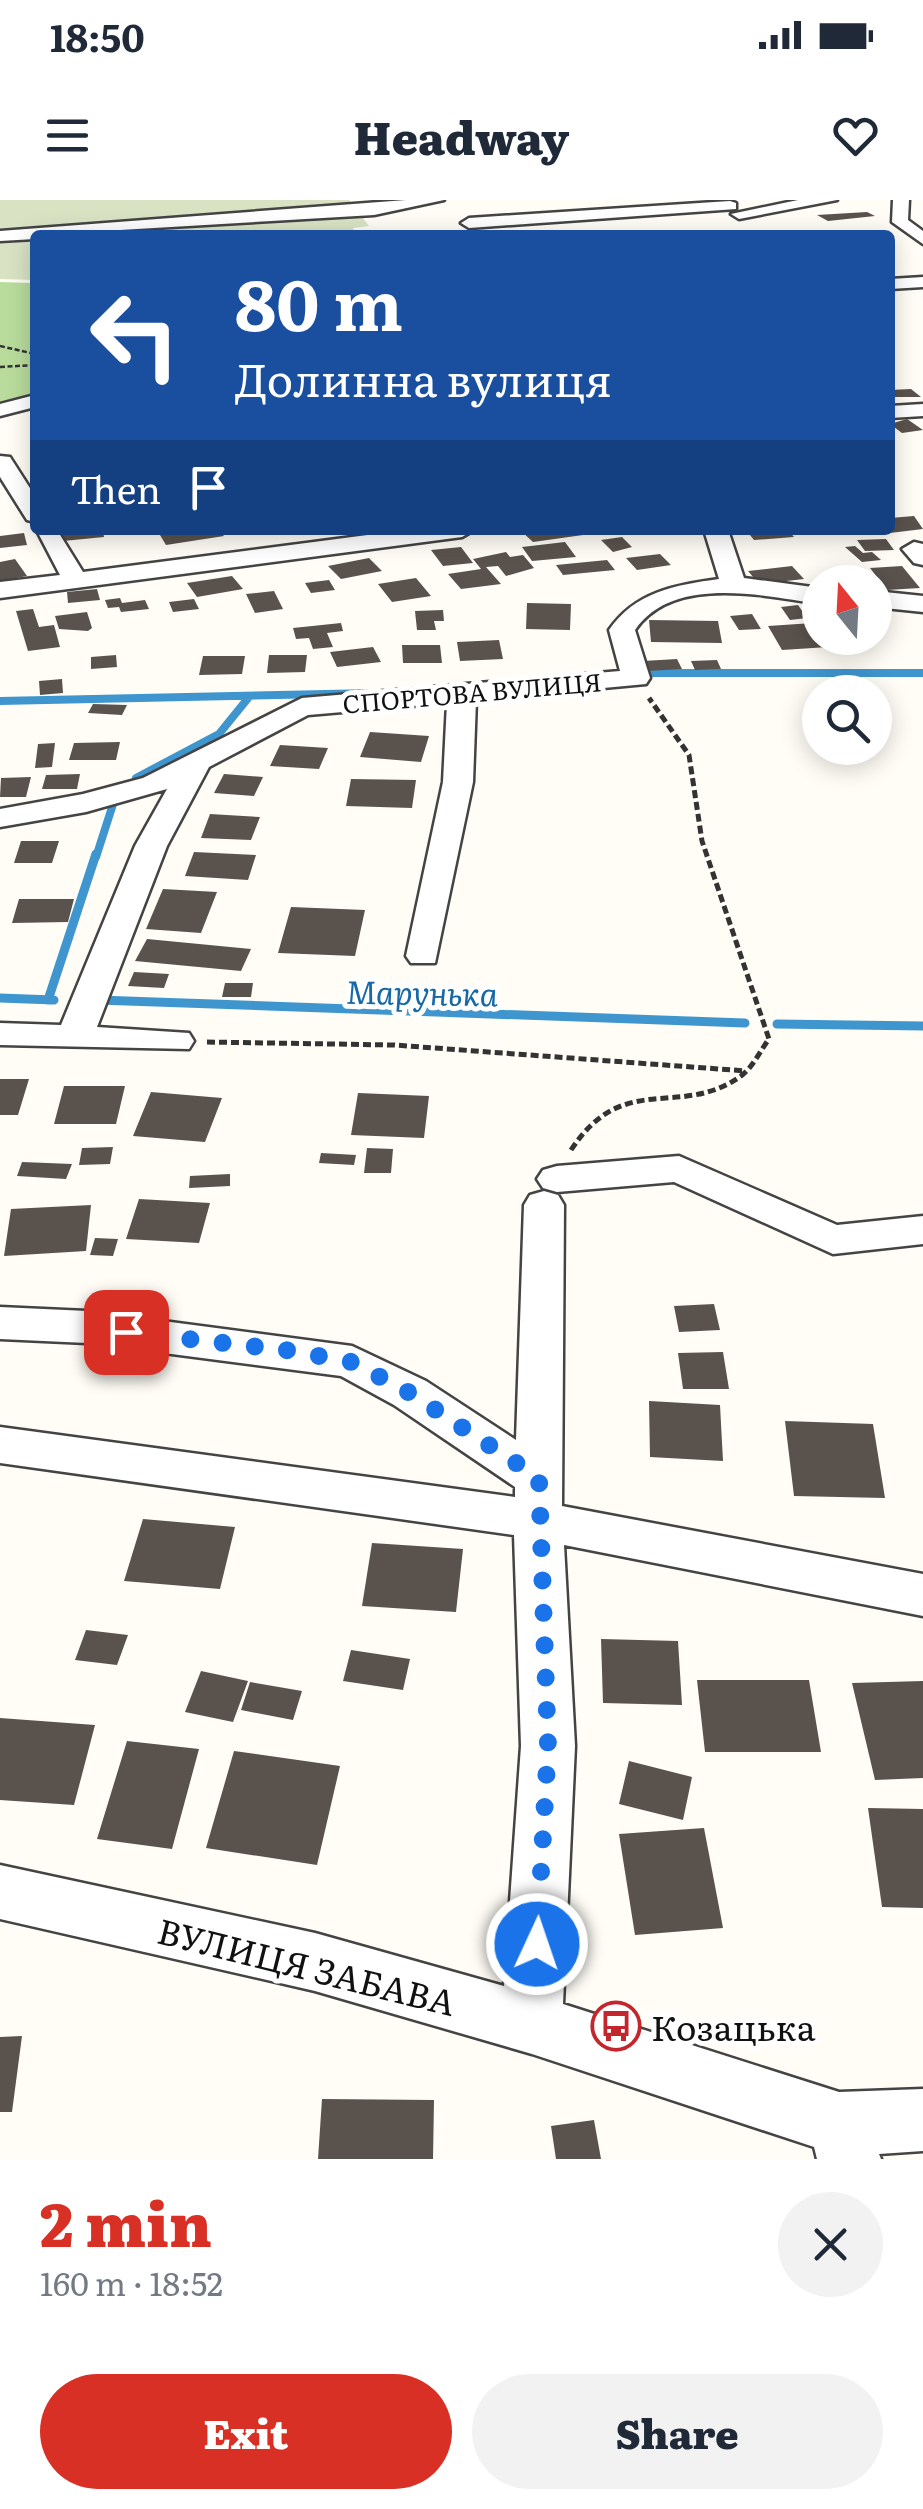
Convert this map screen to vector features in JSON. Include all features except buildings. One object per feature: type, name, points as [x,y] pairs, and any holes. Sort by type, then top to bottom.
[{"type":"street","points":[[86,230],[374,210],[436,200]]},
{"type":"street","points":[[469,223],[737,221],[830,200]]},
{"type":"street","points":[[902,200],[900,222],[923,239]]},
{"type":"street","points":[[0,236],[30,234]]},
{"type":"street","points":[[895,284],[923,282]]},
{"type":"street","points":[[0,410],[30,403]]},
{"type":"street","points":[[895,412],[923,410]]},
{"type":"street","points":[[2,462],[30,507]]},
{"type":"street","points":[[47,535],[76,580]]},
{"type":"street","points":[[0,590],[423,535]]},
{"type":"street","points":[[718,535],[733,584]]},
{"type":"street","name":"СПОРТОВА ВУЛИЦЯ","points":[[0,818],[86,804],[154,784],[302,707],[462,693],[633,667],[622,630],[644,608],[685,592],[733,584],[802,594]]},
{"type":"street","points":[[892,601],[923,604]]},
{"type":"street","points":[[423,956],[458,782],[462,693]]},
{"type":"street","points":[[76,1036],[151,846],[196,764]]},
{"type":"street","points":[[0,1034],[176,1042]]},
{"type":"street","points":[[532,2024],[548,1746],[538,1498],[550,1192],[678,1169],[833,1240],[923,1230]]},
{"type":"street","points":[[0,1323],[87,1328],[286,1350],[352,1362],[410,1393],[538,1498]]},
{"type":"street","points":[[0,1445],[538,1498],[923,1595]]},
{"type":"street","name":"ВУЛИЦЯ ЗАБАВА","points":[[0,1892],[315,1962],[532,2024],[844,2141],[923,2120]]},
{"type":"path","points":[[0,346],[30,353]]},
{"type":"path","points":[[0,367],[30,365]]},
{"type":"path","points":[[550,1192],[575,1140],[616,1102],[716,1089],[746,1070],[769,1040],[702,841],[689,755],[633,667]]},
{"type":"path","points":[[176,1042],[394,1045],[746,1070]]},
{"type":"green space","points":[[0,200],[349,200],[369,226],[354,230],[30,230],[30,280],[0,279]]},
{"type":"green space","points":[[0,282],[30,283],[30,395],[0,403]]},
{"type":"waterway","points":[[639,673],[923,673]]},
{"type":"waterway","points":[[0,701],[373,693]]},
{"type":"waterway","points":[[136,778],[219,734],[249,697]]},
{"type":"waterway","points":[[96,857],[115,798]]},
{"type":"waterway","points":[[48,1000],[96,854]]},
{"type":"waterway","name":"Марунька","points":[[0,998],[48,1000]]},
{"type":"waterway","name":"Марунька","points":[[48,1000],[54,1000]]},
{"type":"waterway","name":"Марунька","points":[[98,1000],[745,1023]]},
{"type":"waterway","name":"Марунька","points":[[777,1024],[923,1026]]},
{"type":"place","name":"Козацька","points":[[616,2026]]},
{"type":"route","points":[[126,1332],[286,1350],[352,1362],[410,1393],[539,1478],[548,1746],[537,1944]]}]
